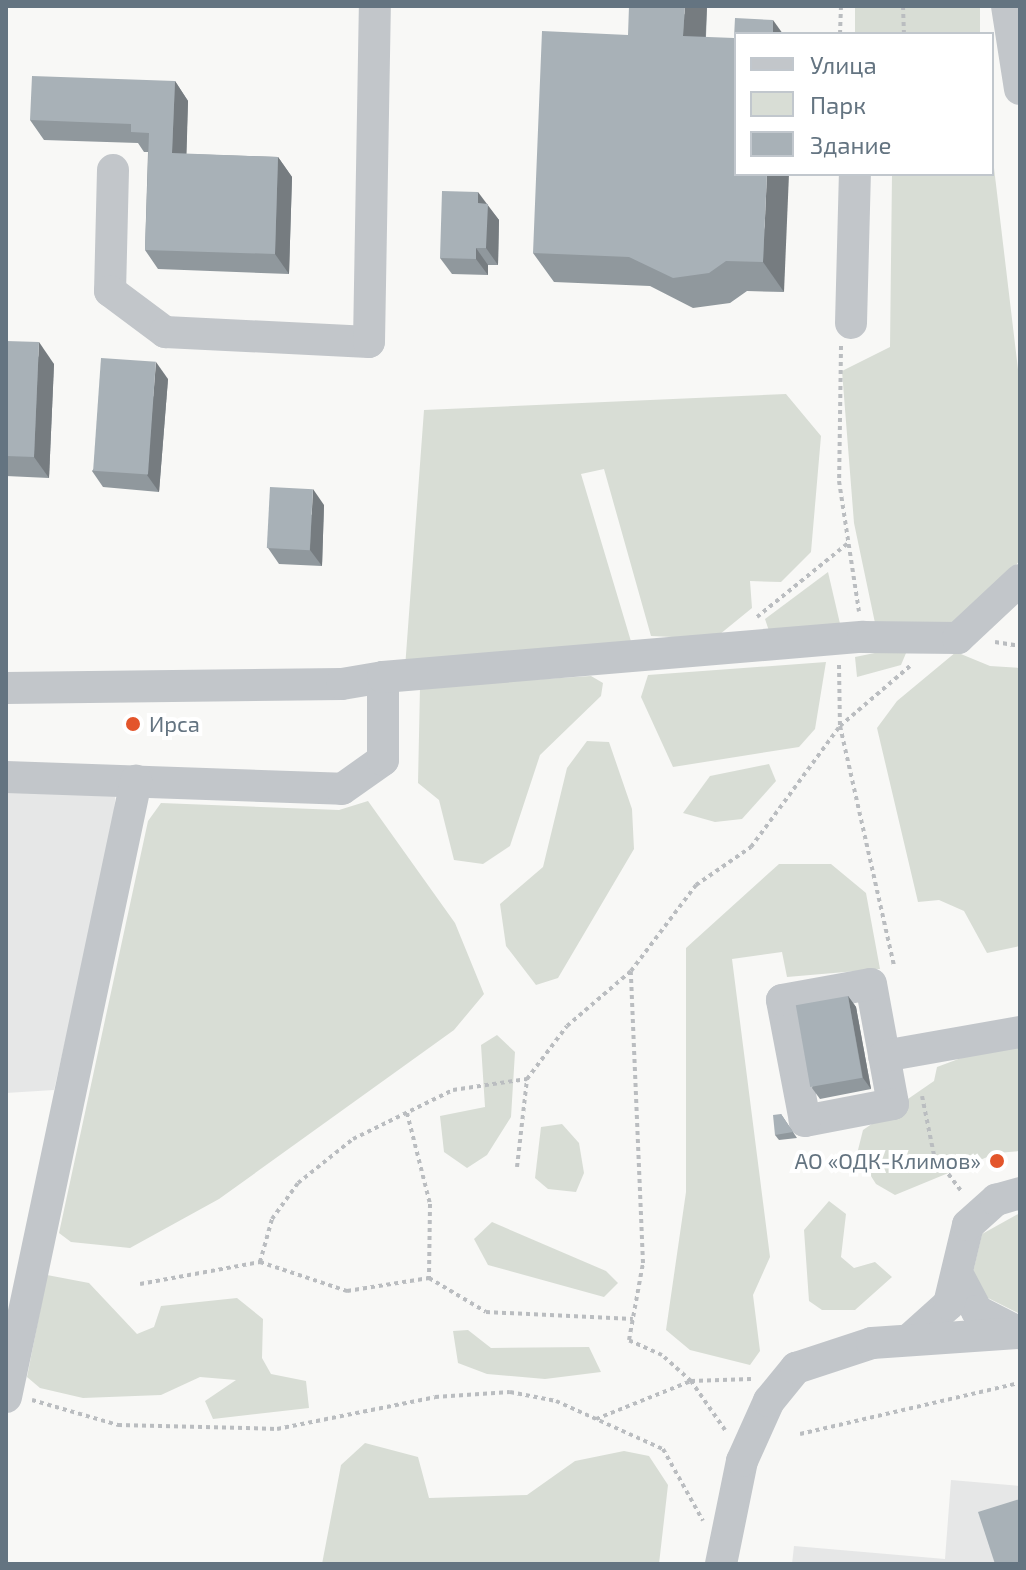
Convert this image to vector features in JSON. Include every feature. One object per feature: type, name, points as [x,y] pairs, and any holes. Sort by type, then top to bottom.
[{"type":"street","points":[[113,170],[110,291],[165,332],[369,342],[375,6]]},
{"type":"street","points":[[1007,6],[1010,76]]},
{"type":"street","points":[[851,323],[855,176]]},
{"type":"street","points":[[6,688],[342,684],[383,677],[851,638],[958,638],[1020,580]]},
{"type":"street","points":[[6,777],[342,789],[383,760],[383,677]]},
{"type":"street","points":[[7,1395],[136,781]]},
{"type":"street","points":[[871,984],[898,1053],[893,1104],[805,1121],[782,1000],[871,984]]},
{"type":"street","points":[[898,1053],[1020,1032]]},
{"type":"street","points":[[910,1339],[943,1315],[958,1275],[960,1243],[979,1213],[1020,1193]]},
{"type":"street","points":[[958,1275],[977,1311],[1020,1333]]},
{"type":"street","points":[[721,1564],[746,1432],[796,1368],[843,1349],[910,1339],[939,1344],[1020,1333]]},
{"type":"street","points":[[739,1564],[746,1432]]},
{"type":"path","points":[[840,32],[841,6]]},
{"type":"path","points":[[903,6],[904,32]]},
{"type":"path","points":[[851,323],[837,356],[851,638],[840,726],[895,973]]},
{"type":"path","points":[[752,620],[848,543]]},
{"type":"path","points":[[517,1167],[527,1079],[567,1026],[631,971],[696,885],[751,847],[840,726],[918,659]]},
{"type":"path","points":[[631,971],[643,1263],[629,1340],[662,1355],[746,1432]]},
{"type":"path","points":[[898,1053],[934,1155],[979,1213]]},
{"type":"path","points":[[260,1262],[272,1219],[298,1183],[353,1139],[453,1090],[527,1079]]},
{"type":"path","points":[[407,1113],[430,1204],[429,1278]]},
{"type":"path","points":[[140,1284],[260,1262],[347,1291],[429,1278],[486,1312],[633,1319]]},
{"type":"path","points":[[596,1419],[691,1381],[759,1380]]},
{"type":"path","points":[[800,1434],[1020,1383]]},
{"type":"path","points":[[7,1395],[118,1425],[277,1429],[435,1397],[510,1392],[596,1419],[663,1449],[706,1527]]},
{"type":"shaded area","points":[[6,786],[116,788],[112,839],[54,1090],[6,1093]]},
{"type":"shaded area","points":[[951,1480],[1020,1486],[1020,1564],[792,1564],[794,1546],[945,1559]]},
{"type":"green space","points":[[855,6],[980,6],[980,32],[855,32]]},
{"type":"green space","points":[[994,168],[1020,386],[1020,560],[980,609],[941,629],[875,623],[854,523],[842,371],[890,347],[892,176],[994,176]]},
{"type":"green space","points":[[786,394],[821,436],[811,552],[781,582],[750,581],[752,608],[714,639],[651,636],[604,469],[581,474],[633,648],[405,668],[424,410]]},
{"type":"green space","points":[[828,572],[841,628],[771,637],[765,619]]},
{"type":"green space","points":[[909,646],[901,665],[857,677],[855,657]]},
{"type":"green space","points":[[956,652],[990,666],[1020,668],[1020,946],[987,953],[964,911],[939,900],[918,902],[877,728],[897,701]]},
{"type":"green space","points":[[826,662],[815,729],[799,747],[673,767],[641,697],[648,675]]},
{"type":"green space","points":[[591,676],[603,683],[601,696],[540,755],[510,846],[483,864],[454,860],[439,800],[418,783],[420,687]]},
{"type":"green space","points":[[587,741],[609,742],[632,809],[634,849],[558,978],[536,985],[506,946],[500,904],[543,867],[567,768]]},
{"type":"green space","points":[[769,764],[776,781],[742,819],[715,822],[683,813],[710,776]]},
{"type":"green space","points":[[368,801],[455,923],[484,994],[454,1030],[219,1199],[130,1248],[71,1242],[59,1233],[148,821],[161,803],[339,810]]},
{"type":"green space","points":[[779,864],[831,864],[866,893],[880,969],[787,977],[782,952],[732,959],[770,1257],[753,1295],[760,1351],[750,1365],[690,1350],[666,1330],[686,1192],[686,948]]},
{"type":"green space","points":[[497,1035],[515,1052],[511,1117],[487,1155],[467,1168],[444,1152],[440,1116],[485,1107],[481,1045]]},
{"type":"green space","points":[[1020,1036],[1020,1151],[997,1153],[895,1195],[876,1184],[857,1154],[863,1130],[934,1081],[937,1067]]},
{"type":"green space","points":[[562,1124],[579,1143],[584,1173],[576,1192],[548,1189],[535,1178],[541,1127]]},
{"type":"green space","points":[[829,1201],[846,1214],[841,1257],[854,1268],[875,1262],[892,1277],[855,1310],[822,1310],[809,1301],[804,1230]]},
{"type":"green space","points":[[1020,1213],[1020,1314],[986,1297],[973,1272],[982,1234]]},
{"type":"green space","points":[[492,1222],[606,1271],[618,1283],[604,1297],[488,1265],[474,1239]]},
{"type":"green space","points":[[47,1275],[89,1283],[137,1334],[154,1327],[161,1306],[237,1298],[263,1319],[262,1358],[271,1374],[306,1381],[309,1408],[213,1419],[205,1401],[236,1380],[200,1377],[161,1395],[83,1398],[40,1388],[27,1377]]},
{"type":"green space","points":[[468,1330],[491,1348],[589,1347],[601,1372],[545,1379],[487,1374],[458,1363],[453,1331]]},
{"type":"green space","points":[[365,1443],[418,1457],[429,1498],[527,1495],[575,1461],[624,1451],[649,1456],[668,1485],[659,1564],[322,1564],[341,1465]]},
{"type":"building","points":[[629,6],[685,6],[683,36],[734,38],[734,176],[767,176],[763,262],[726,261],[709,273],[673,278],[629,257],[533,253],[542,31],[628,35]]},
{"type":"building","points":[[735,18],[773,20],[773,32],[734,32]]},
{"type":"building","points":[[32,76],[175,81],[172,153],[278,157],[275,254],[145,250],[149,133],[131,132],[131,124],[30,120]]},
{"type":"building","points":[[442,191],[478,192],[478,203],[488,204],[486,248],[476,248],[476,259],[440,258]]},
{"type":"building","points":[[6,341],[39,342],[34,457],[6,456]]},
{"type":"building","points":[[101,358],[156,362],[148,475],[93,471]]},
{"type":"building","points":[[270,487],[313,489],[310,550],[267,548]]},
{"type":"building","points":[[848,996],[862,1078],[810,1087],[796,1005]]},
{"type":"building","points":[[781,1114],[793,1132],[775,1135],[773,1115]]},
{"type":"building","points":[[1020,1499],[1020,1564],[995,1564],[978,1512]]},
{"type":"place","name":"Ирса","points":[[133,724]]},
{"type":"place","name":"АО «ОДК-Климов»","points":[[997,1161]]}]
